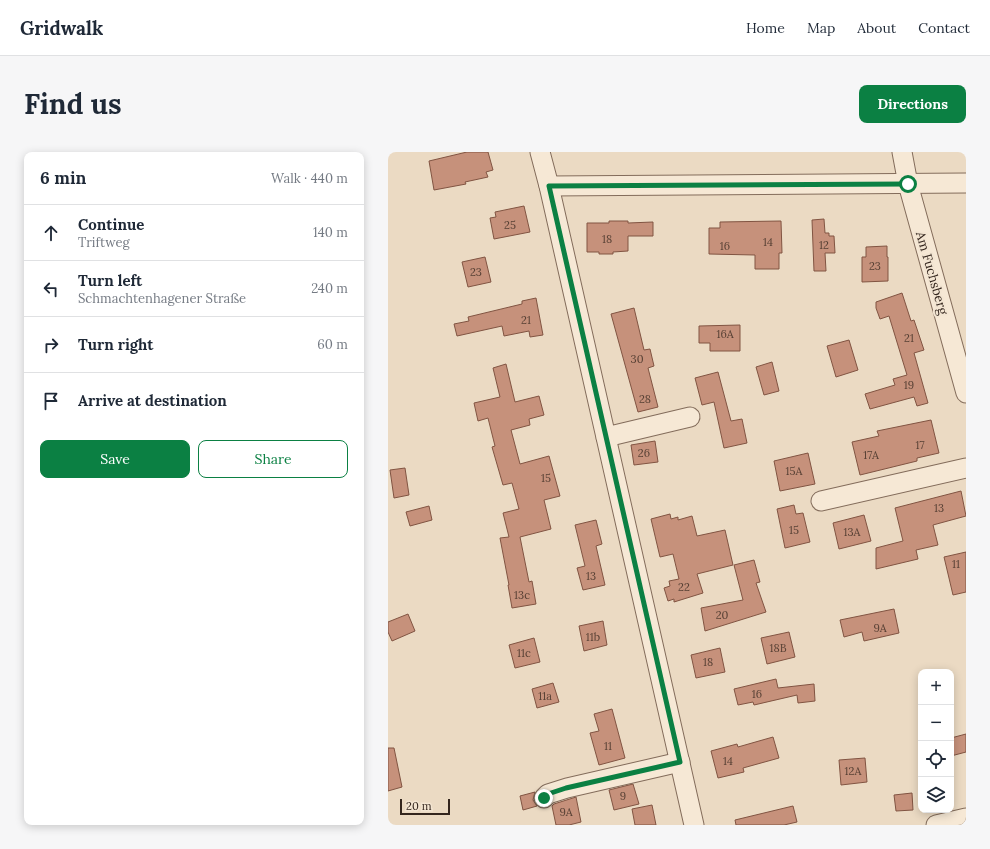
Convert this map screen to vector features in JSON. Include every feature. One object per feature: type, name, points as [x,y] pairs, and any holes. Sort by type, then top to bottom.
[{"type":"street","points":[[540,152],[694,825]]},
{"type":"street","name":"Am Fuchsberg","points":[[902,152],[908,184],[966,393]]},
{"type":"street","points":[[549,186],[966,183]]},
{"type":"street","points":[[606,437],[690,417]]},
{"type":"street","points":[[821,501],[966,468]]},
{"type":"street","points":[[544,798],[548,794],[566,788],[680,762]]},
{"type":"street","points":[[936,825],[966,818]]},
{"type":"building","points":[[467,152],[488,152],[493,170],[486,172],[488,177],[465,182],[466,184],[434,190],[429,161]]},
{"type":"building","points":[[524,206],[530,232],[494,239],[490,218],[496,217],[495,212]]},
{"type":"building","points":[[824,219],[825,233],[829,233],[829,236],[834,236],[835,253],[825,253],[826,271],[814,271],[812,220]]},
{"type":"building","points":[[609,221],[628,221],[628,223],[653,222],[653,236],[628,236],[628,251],[613,252],[613,254],[587,252],[587,223],[609,223]]},
{"type":"building","points":[[781,221],[782,253],[779,253],[779,269],[755,269],[755,255],[709,254],[709,228],[720,228],[720,222]]},
{"type":"building","points":[[887,246],[888,281],[862,282],[862,257],[866,257],[866,247]]},
{"type":"building","points":[[485,257],[491,282],[468,287],[462,262]]},
{"type":"building","points":[[902,293],[911,321],[914,320],[924,350],[914,353],[928,403],[917,406],[914,397],[870,409],[865,394],[895,385],[893,379],[907,375],[889,316],[880,319],[876,308],[876,302]]},
{"type":"building","points":[[536,298],[543,335],[530,337],[529,331],[504,336],[502,326],[457,336],[454,324],[469,321],[468,317],[522,304],[522,301]]},
{"type":"building","points":[[634,308],[644,350],[650,349],[654,366],[648,368],[658,407],[638,412],[611,314]]},
{"type":"building","points":[[740,325],[740,351],[710,351],[710,343],[699,343],[699,326]]},
{"type":"building","points":[[849,340],[858,370],[836,377],[827,346]]},
{"type":"building","points":[[772,362],[779,391],[764,395],[756,367]]},
{"type":"building","points":[[506,364],[515,402],[539,396],[544,415],[529,419],[530,425],[511,430],[520,464],[549,456],[560,496],[544,500],[551,529],[520,537],[529,582],[532,581],[536,604],[512,608],[500,538],[509,537],[503,513],[519,509],[512,483],[503,485],[492,447],[495,446],[488,418],[478,421],[474,403],[500,397],[493,368]]},
{"type":"building","points":[[718,372],[731,421],[742,419],[747,443],[724,448],[714,402],[702,405],[695,378]]},
{"type":"building","points":[[931,420],[939,453],[917,458],[917,461],[860,475],[852,442],[879,436],[877,431]]},
{"type":"building","points":[[655,441],[658,462],[634,465],[631,445]]},
{"type":"building","points":[[808,453],[815,484],[780,491],[774,461]]},
{"type":"building","points":[[405,468],[409,495],[394,498],[390,470]]},
{"type":"building","points":[[961,491],[966,516],[933,525],[938,545],[916,550],[918,559],[876,569],[876,548],[903,541],[895,508]]},
{"type":"building","points":[[794,505],[796,514],[803,513],[810,542],[785,548],[777,509]]},
{"type":"building","points":[[429,506],[432,520],[410,526],[406,512]]},
{"type":"building","points":[[670,514],[671,519],[678,517],[678,520],[692,516],[697,536],[725,530],[733,565],[697,574],[703,593],[674,602],[674,599],[668,601],[664,588],[670,586],[669,581],[679,579],[673,554],[660,557],[651,519]]},
{"type":"building","points":[[864,515],[871,541],[839,549],[833,523]]},
{"type":"building","points":[[596,520],[602,544],[596,546],[605,585],[583,590],[577,568],[585,566],[575,525]]},
{"type":"building","points":[[966,552],[966,592],[953,595],[944,557]]},
{"type":"building","points":[[754,560],[760,582],[756,583],[766,612],[705,631],[701,608],[743,600],[734,565]]},
{"type":"building","points":[[894,609],[899,633],[864,641],[862,632],[844,637],[840,620]]},
{"type":"building","points":[[408,614],[415,631],[392,641],[388,632],[388,622]]},
{"type":"building","points":[[603,621],[607,645],[584,651],[579,626]]},
{"type":"building","points":[[789,632],[795,657],[767,664],[761,638]]},
{"type":"building","points":[[534,638],[540,662],[515,668],[509,645]]},
{"type":"building","points":[[720,648],[725,672],[696,678],[691,655]]},
{"type":"building","points":[[776,679],[778,688],[814,684],[815,701],[798,703],[797,695],[754,705],[753,702],[738,705],[734,689]]},
{"type":"building","points":[[553,683],[559,702],[537,708],[532,689]]},
{"type":"building","points":[[612,709],[625,758],[599,765],[590,733],[599,731],[594,714]]},
{"type":"building","points":[[966,734],[966,752],[954,755],[954,737]]},
{"type":"building","points":[[773,737],[779,758],[743,768],[744,772],[718,778],[711,751],[737,744],[738,747]]},
{"type":"building","points":[[388,748],[394,748],[402,787],[388,791]]},
{"type":"building","points":[[865,758],[867,782],[841,785],[839,760]]},
{"type":"building","points":[[633,784],[639,804],[614,810],[609,790]]},
{"type":"building","points":[[535,792],[533,800],[537,806],[523,810],[520,796]]},
{"type":"building","points":[[912,793],[913,810],[896,811],[894,795]]},
{"type":"building","points":[[576,797],[581,822],[569,825],[556,825],[552,806]]},
{"type":"building","points":[[652,805],[656,825],[635,825],[632,809]]},
{"type":"building","points":[[793,806],[797,822],[784,825],[736,825],[735,820]]},
{"type":"route","points":[[544,798],[548,794],[566,788],[680,762],[549,186],[908,184]]}]
